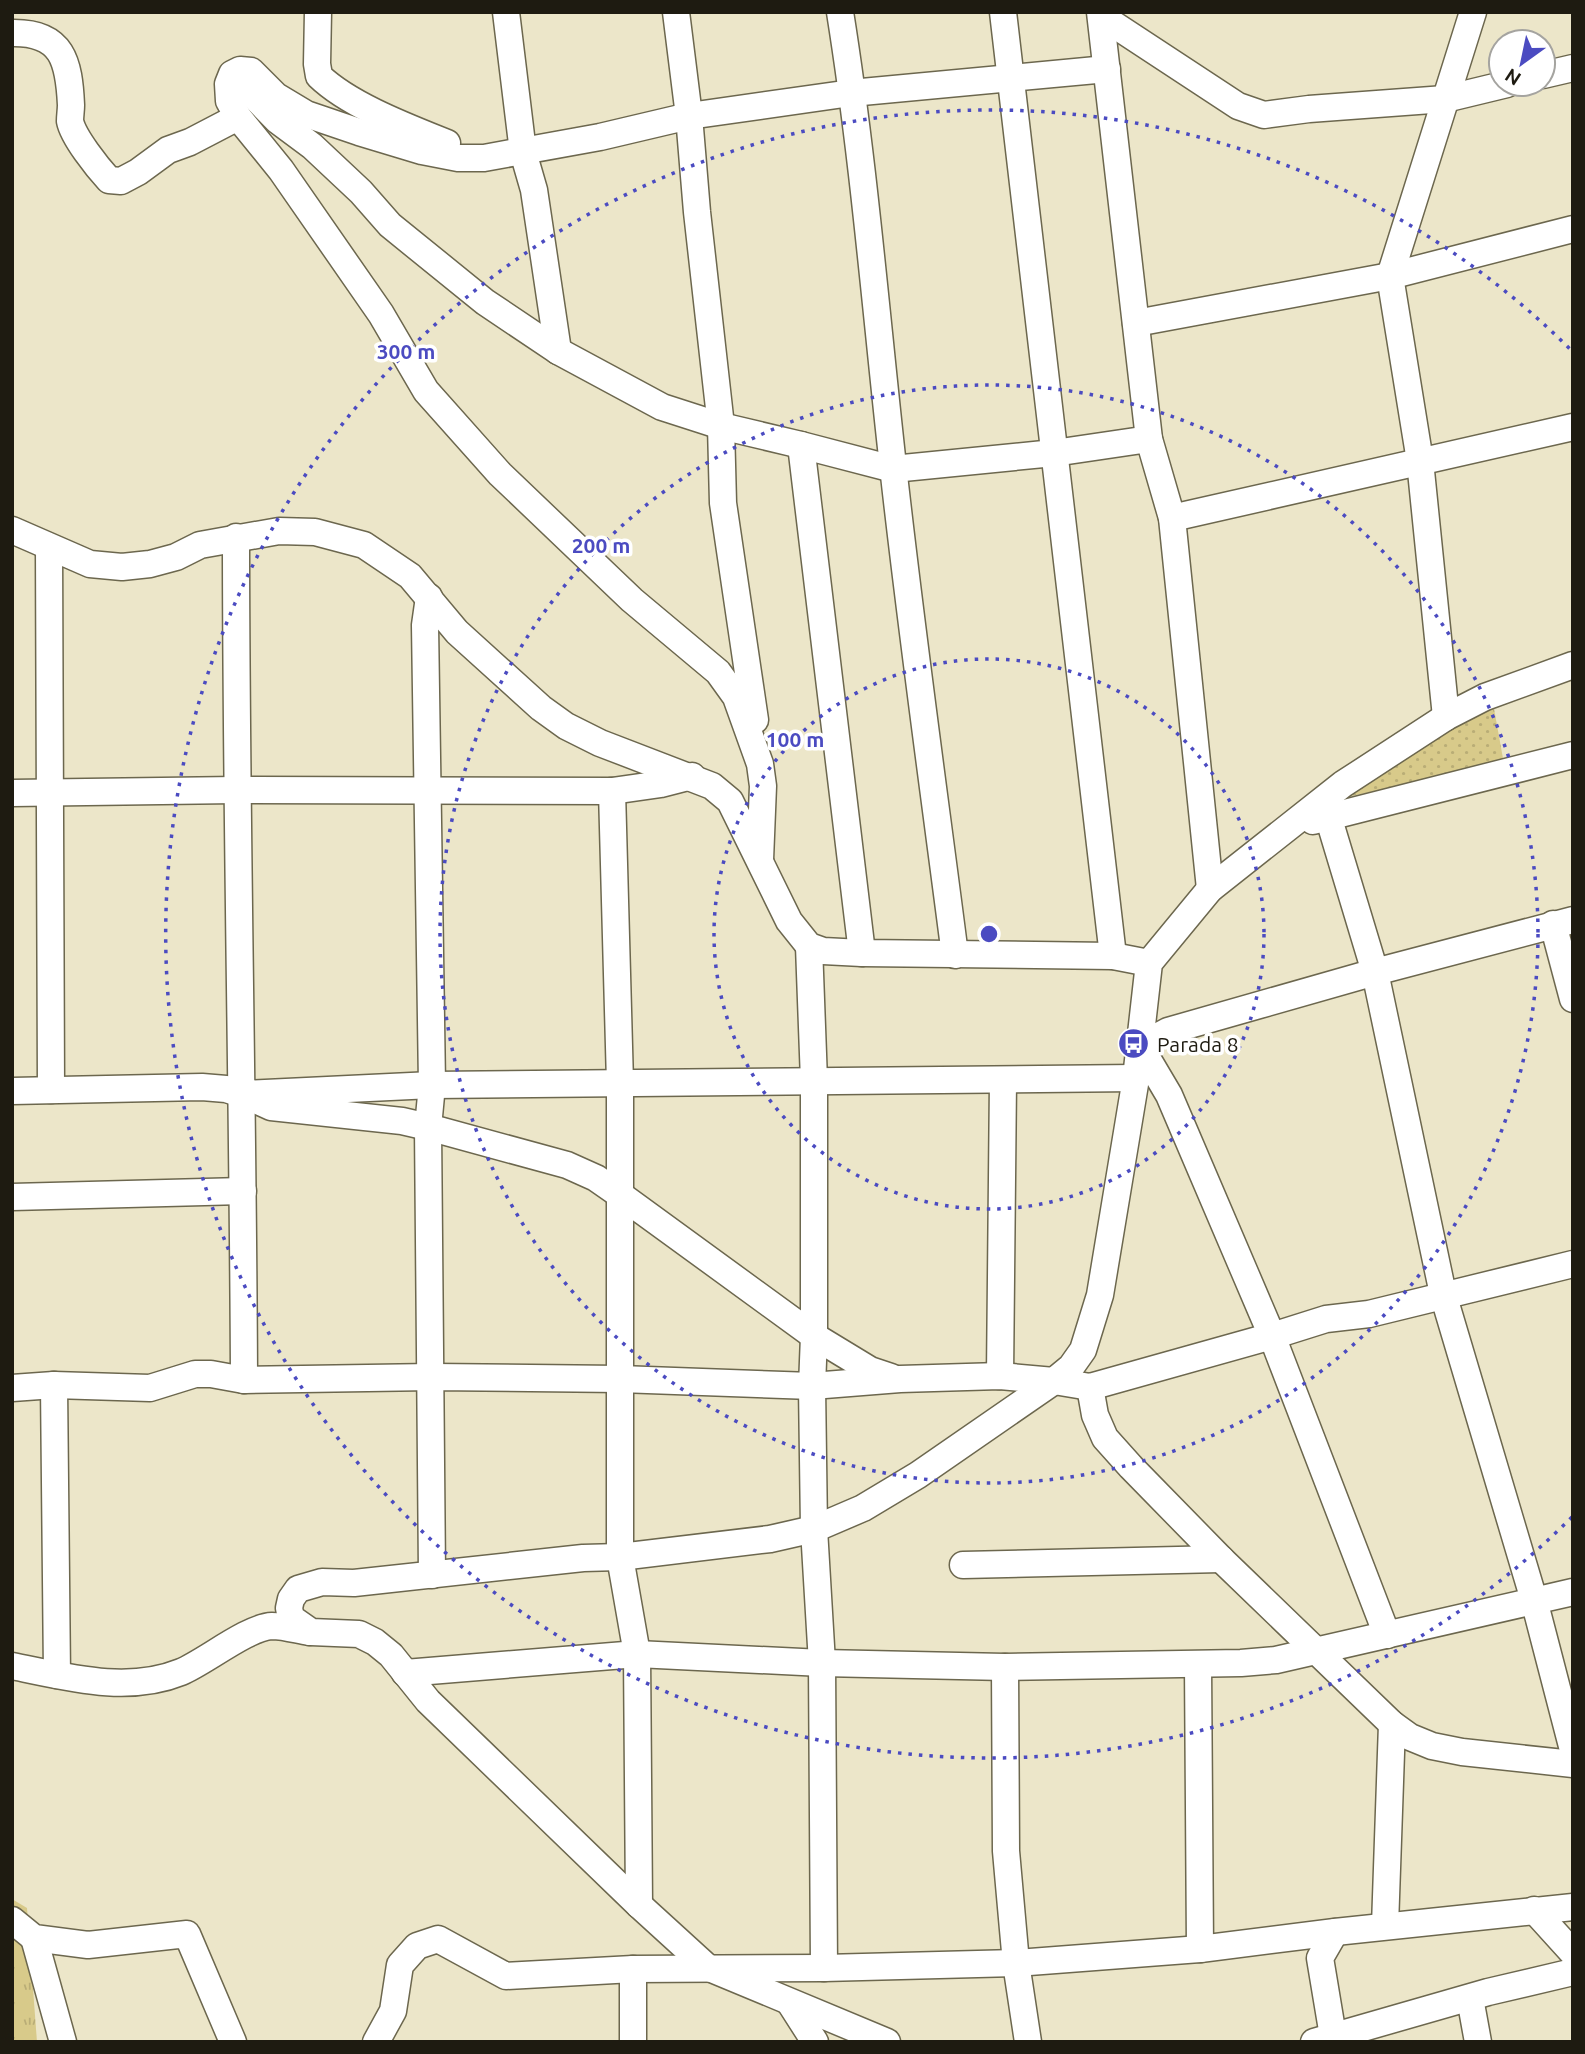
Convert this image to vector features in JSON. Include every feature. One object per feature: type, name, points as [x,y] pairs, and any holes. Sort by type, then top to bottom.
[{"type":"street","points":[[318,12],[317,64],[319,76],[330,86],[409,128],[484,158]]},
{"type":"street","points":[[506,12],[523,152],[534,190],[558,351]]},
{"type":"street","points":[[676,12],[721,426],[723,503],[760,764],[760,860]]},
{"type":"street","points":[[840,12],[860,147],[893,470],[955,955]]},
{"type":"street","points":[[1003,12],[1113,956]]},
{"type":"street","points":[[1446,718],[1420,461],[1390,276],[1473,12]]},
{"type":"street","points":[[1101,14],[1238,106],[1264,115],[1309,108],[1445,99],[1487,89]]},
{"type":"street","points":[[1101,14],[1149,439],[1171,518],[1210,889]]},
{"type":"street","points":[[25,28],[62,56],[68,67],[70,122],[109,180],[121,181],[169,150],[238,117]]},
{"type":"street","points":[[760,764],[736,697],[718,672],[632,600],[500,474],[426,391],[381,314],[281,170],[238,117],[229,101],[228,84],[232,74],[240,70],[251,71],[276,96],[306,114],[359,132],[422,151],[458,158],[484,158],[689,116],[851,93],[1107,69]]},
{"type":"street","points":[[232,74],[277,120],[312,146],[361,191],[390,225],[485,302],[558,351],[662,407],[721,426],[893,470],[1054,453],[1149,439]]},
{"type":"street","points":[[1136,323],[1390,276],[1573,229]]},
{"type":"street","points":[[1171,518],[1573,427]]},
{"type":"street","points":[[802,445],[862,953]]},
{"type":"street","points":[[12,530],[90,564],[122,567],[150,565],[176,557],[200,545],[279,531],[314,532],[364,545],[385,556],[410,576],[457,632],[541,708],[566,726],[600,743],[691,776],[712,786],[730,801],[789,921],[809,946],[823,950],[862,953],[1113,956],[1149,962]]},
{"type":"street","points":[[236,537],[236,790],[244,1380]]},
{"type":"street","points":[[49,547],[51,1090]]},
{"type":"street","points":[[429,597],[425,625],[432,1085],[428,1127],[432,1575]]},
{"type":"street","points":[[311,1632],[291,1618],[289,1608],[298,1589],[322,1582],[354,1583],[557,1560],[620,1557],[770,1538],[814,1529],[863,1508],[918,1475],[1054,1381],[1071,1367],[1083,1350],[1100,1295],[1136,1078],[1149,962],[1210,889],[1343,784],[1446,718],[1486,697],[1573,664]]},
{"type":"street","points":[[1279,832],[1328,816],[1573,755]]},
{"type":"street","points":[[12,793],[428,789],[612,791],[661,784],[691,776]]},
{"type":"street","points":[[612,791],[620,1083],[620,1557],[637,1654],[639,1905]]},
{"type":"street","points":[[1328,816],[1375,972],[1443,1294],[1534,1600],[1573,1750]]},
{"type":"street","points":[[1140,1046],[1168,1031],[1563,922],[1573,999]]},
{"type":"street","points":[[809,946],[814,1081],[814,1529],[822,1663],[824,1968]]},
{"type":"street","points":[[1140,1046],[1168,1095],[1272,1336],[1387,1635]]},
{"type":"street","points":[[242,1094],[432,1085],[1136,1078]]},
{"type":"street","points":[[1000,1376],[1003,1080]]},
{"type":"street","points":[[12,1091],[202,1087],[226,1089],[271,1107],[402,1121],[567,1165],[596,1178],[814,1336],[870,1370],[900,1379]]},
{"type":"street","points":[[12,1197],[243,1191]]},
{"type":"street","points":[[12,1388],[54,1385],[150,1388],[195,1374],[244,1380],[432,1377],[620,1379],[812,1386],[900,1379],[1000,1376],[1090,1387],[1326,1319],[1369,1314],[1573,1264]]},
{"type":"street","points":[[54,1385],[57,1675]]},
{"type":"street","points":[[1090,1387],[1095,1415],[1105,1438],[1221,1559],[1392,1724],[1410,1737],[1432,1746],[1573,1764]]},
{"type":"street","points":[[963,1565],[1221,1559]]},
{"type":"street","points":[[405,1673],[637,1654],[822,1663],[1005,1667],[1198,1665],[1276,1660],[1573,1592]]},
{"type":"street","points":[[12,1666],[109,1684],[146,1681],[180,1672],[248,1634],[270,1626],[311,1632],[359,1634],[391,1655],[428,1701],[707,1968],[887,2042]]},
{"type":"street","points":[[1198,1665],[1200,1949]]},
{"type":"street","points":[[1005,1667],[1006,1851],[1016,1963],[1028,2042]]},
{"type":"street","points":[[1385,1926],[1392,1724]]},
{"type":"street","points":[[376,2042],[393,2011],[400,1965],[417,1946],[438,1938],[506,1976],[633,1969],[1016,1963],[1200,1949],[1335,1931],[1448,1922],[1573,1907]]},
{"type":"street","points":[[1534,1910],[1573,1953]]},
{"type":"street","points":[[12,1920],[34,1938],[88,1945],[187,1934],[233,2042]]},
{"type":"street","points":[[1335,1931],[1320,1958],[1327,2040],[1470,1998],[1573,1972]]},
{"type":"street","points":[[34,1938],[64,2042]]},
{"type":"street","points":[[633,1969],[633,2042]]},
{"type":"street","points":[[1470,1998],[1478,2042]]},
{"type":"street","points":[[790,2003],[815,2042]]},
{"type":"green space","points":[[1493,703],[1504,764],[1337,799]]},
{"type":"green space","points":[[12,1899],[27,1908],[37,2042],[12,2042]]},
{"type":"place","name":"Parada 8","points":[[1134,1044]]}]
